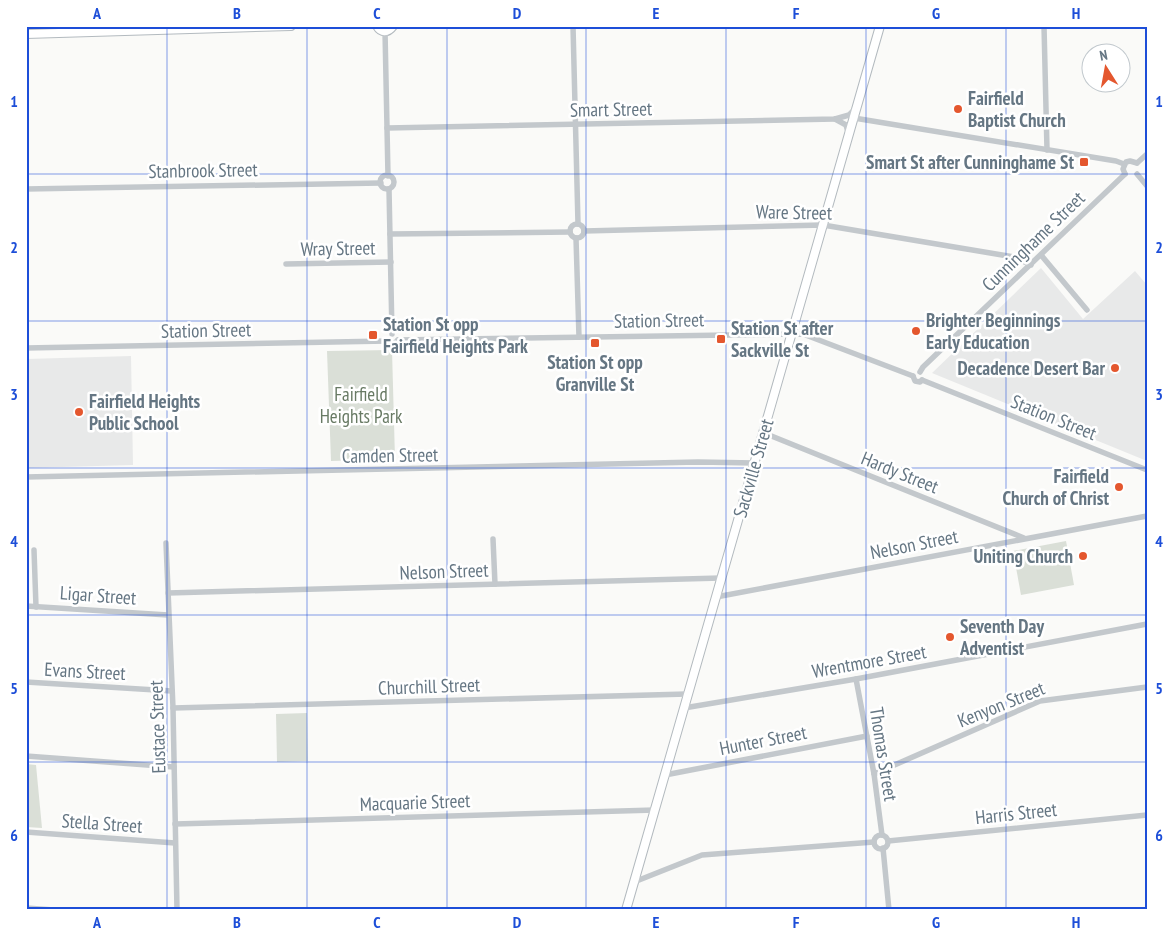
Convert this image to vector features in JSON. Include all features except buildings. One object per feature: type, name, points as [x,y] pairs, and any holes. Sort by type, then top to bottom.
[{"type":"main road","points":[[26,34],[126,28],[291,26]]},
{"type":"main road","points":[[377,26],[379,30],[385,32],[393,26]]},
{"type":"main road","name":"Sackville Street","points":[[626,910],[880,26]]},
{"type":"street","points":[[573,26],[578,224],[584,231],[582,236],[572,237],[570,232],[571,226],[578,224]]},
{"type":"street","points":[[1044,26],[1047,150]]},
{"type":"street","points":[[385,32],[388,176]]},
{"type":"street","name":"Smart Street","points":[[387,128],[835,119],[849,115],[858,104]]},
{"type":"street","points":[[854,118],[1124,164],[1130,160],[1137,163]]},
{"type":"street","points":[[835,119],[846,125],[849,138]]},
{"type":"street","points":[[1137,163],[1147,154]]},
{"type":"street","points":[[1124,164],[1123,170],[1125,174],[1132,177],[1139,170],[1137,163]]},
{"type":"street","name":"Cunninghame Street","points":[[920,372],[923,367],[1125,174]]},
{"type":"street","points":[[1137,174],[1147,186]]},
{"type":"street","points":[[388,176],[383,178],[381,183],[384,188],[389,189]]},
{"type":"street","points":[[388,176],[394,182],[393,186],[389,189],[392,334]]},
{"type":"street","name":"Stanbrook Street","points":[[26,189],[381,183]]},
{"type":"street","name":"Ware Street","points":[[584,231],[823,225],[1014,257],[1031,265]]},
{"type":"street","points":[[390,234],[570,232]]},
{"type":"street","points":[[576,238],[579,337]]},
{"type":"street","points":[[1041,255],[1087,310]]},
{"type":"street","name":"Wray Street","points":[[286,264],[391,262]]},
{"type":"street","points":[[392,334],[398,340],[393,345],[387,340],[387,337],[392,334]]},
{"type":"street","name":"Station Street","points":[[398,340],[803,334],[913,376]]},
{"type":"street","name":"Station Street","points":[[26,348],[387,340]]},
{"type":"street","points":[[915,372],[920,372],[922,380],[916,382],[913,376],[915,372]]},
{"type":"street","name":"Station Street","points":[[922,380],[1147,470]]},
{"type":"street","name":"Hardy Street","points":[[764,433],[1026,539]]},
{"type":"street","name":"Camden Street","points":[[26,477],[698,462],[755,463]]},
{"type":"street","name":"Nelson Street","points":[[716,596],[1147,516]]},
{"type":"street","points":[[494,539],[495,584]]},
{"type":"street","name":"Eustace Street","points":[[166,543],[172,691],[177,910]]},
{"type":"street","points":[[34,550],[36,607]]},
{"type":"street","name":"Nelson Street","points":[[168,593],[721,578]]},
{"type":"street","name":"Ligar Street","points":[[26,606],[168,615]]},
{"type":"street","name":"Wrentmore Street","points":[[684,708],[856,679],[1147,624]]},
{"type":"street","name":"Thomas Street","points":[[856,679],[874,774],[882,835]]},
{"type":"street","name":"Evans Street","points":[[26,682],[172,691]]},
{"type":"street","name":"Kenyon Street","points":[[874,774],[1040,701],[1147,687]]},
{"type":"street","name":"Churchill Street","points":[[172,708],[687,694]]},
{"type":"street","name":"Hunter Street","points":[[665,774],[867,736]]},
{"type":"street","points":[[26,756],[174,767]]},
{"type":"street","name":"Macquarie Street","points":[[175,824],[655,810]]},
{"type":"street","name":"Harris Street","points":[[888,841],[1147,815]]},
{"type":"street","name":"Stella Street","points":[[26,832],[175,843]]},
{"type":"street","points":[[882,835],[888,841],[887,846],[883,848],[876,847],[874,842],[877,836],[882,835]]},
{"type":"street","points":[[634,882],[702,855],[874,842]]},
{"type":"street","points":[[883,848],[888,910]]},
{"type":"street","points":[[26,908],[54,910]]},
{"type":"shaded area","points":[[1041,268],[1083,319],[1135,271],[1147,285],[1147,461],[932,373]]},
{"type":"shaded area","name":"Fairfield Heights Public School","points":[[131,356],[133,465],[26,468],[26,359]]},
{"type":"green space","name":"Fairfield Heights Park","points":[[392,350],[395,459],[331,461],[327,351]]},
{"type":"green space","points":[[1066,541],[1074,585],[1021,595],[1013,551]]},
{"type":"green space","points":[[307,713],[308,761],[277,762],[276,714]]},
{"type":"green space","points":[[26,764],[36,765],[42,828],[26,827]]},
{"type":"place","name":"Fairfield Baptist Church","points":[[958,109]]},
{"type":"place","name":"Smart St after Cunninghame St","points":[[1084,162]]},
{"type":"place","name":"Brighter Beginnings Early Education","points":[[916,331]]},
{"type":"place","name":"Station St opp Fairfield Heights Park","points":[[373,335]]},
{"type":"place","name":"Station St after Sackville St","points":[[721,339]]},
{"type":"place","name":"Station St opp Granville St","points":[[595,343]]},
{"type":"place","name":"Decadence Desert Bar","points":[[1115,368]]},
{"type":"place","name":"Fairfield Heights Public School","points":[[79,412]]},
{"type":"place","name":"Fairfield Church of Christ","points":[[1119,487]]},
{"type":"place","name":"Uniting Church","points":[[1083,556]]},
{"type":"place","name":"Seventh Day Adventist","points":[[950,637]]}]
